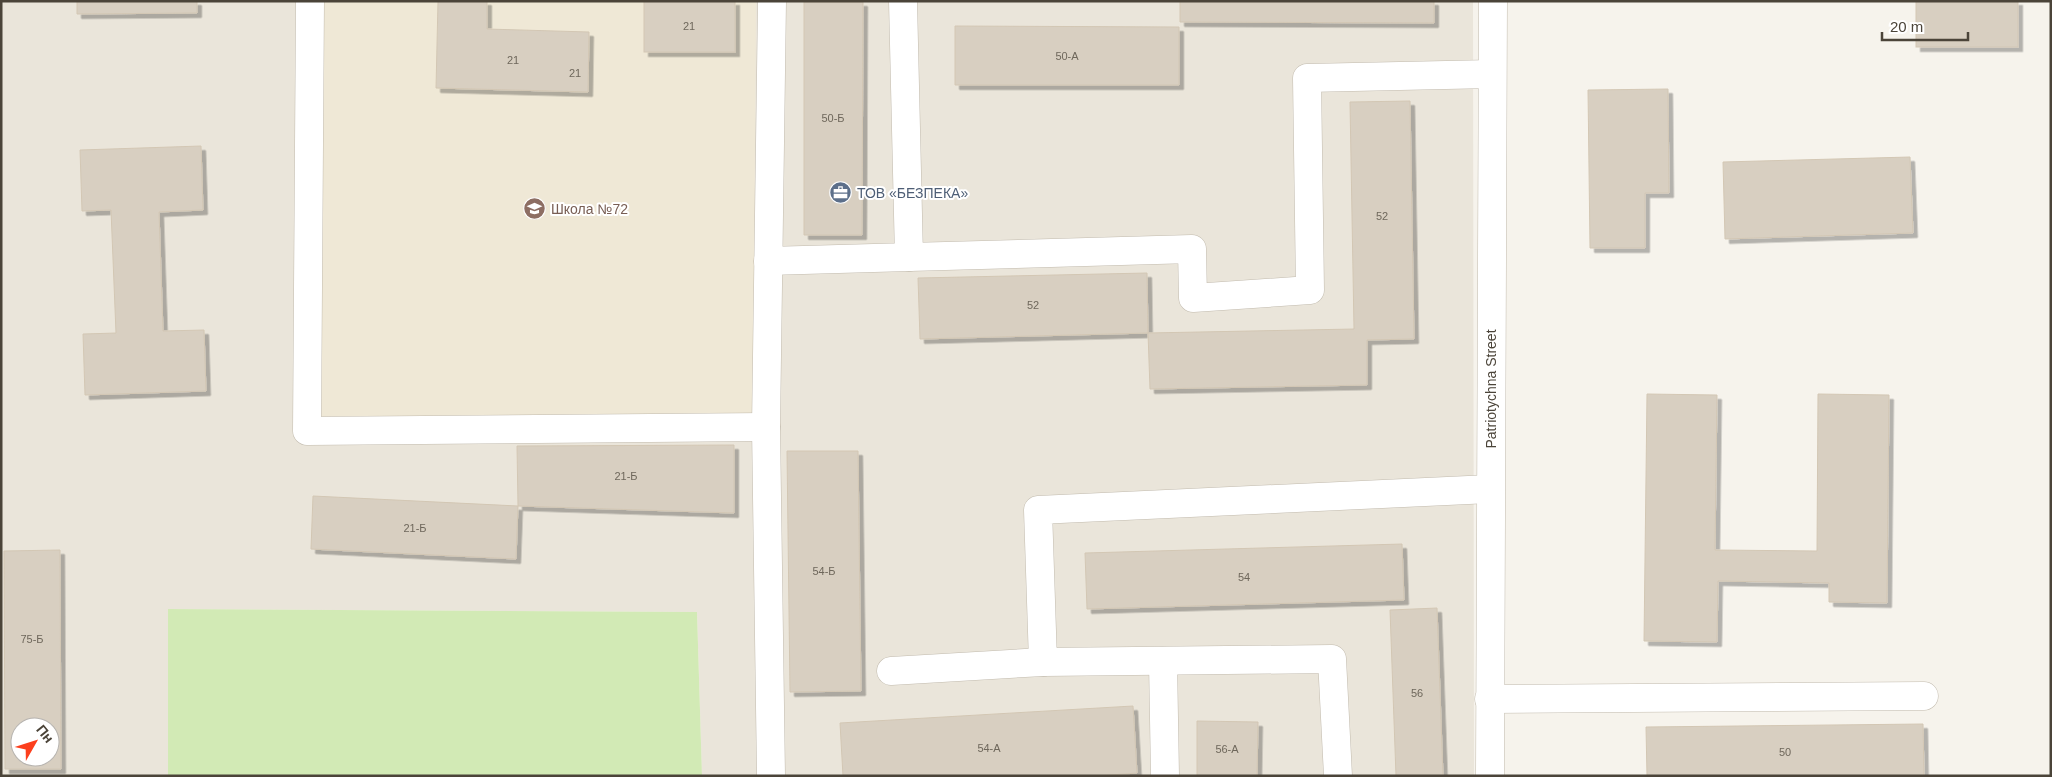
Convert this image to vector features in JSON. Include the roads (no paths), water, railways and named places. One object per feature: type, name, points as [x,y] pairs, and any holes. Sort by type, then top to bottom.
[{"type":"street","points":[[310,1],[307,431],[766,427]]},
{"type":"street","points":[[771,776],[766,427],[772,1]]},
{"type":"street","points":[[903,1],[909,257]]},
{"type":"street","name":"Patriotychna Street","points":[[1490,776],[1493,1]]},
{"type":"street","points":[[768,261],[1192,249],[1193,298],[1310,290],[1307,78],[1492,74]]},
{"type":"street","points":[[1043,662],[1038,510],[1490,489]]},
{"type":"street","points":[[892,671],[1043,662],[1332,658],[1338,776]]},
{"type":"street","points":[[1162,661],[1164,776]]},
{"type":"street","points":[[1489,700],[1924,696]]},
{"type":"place","name":"ТОВ «БЕЗПЕКА»","points":[[841,193]]},
{"type":"place","name":"Школа №72","points":[[535,209]]}]
